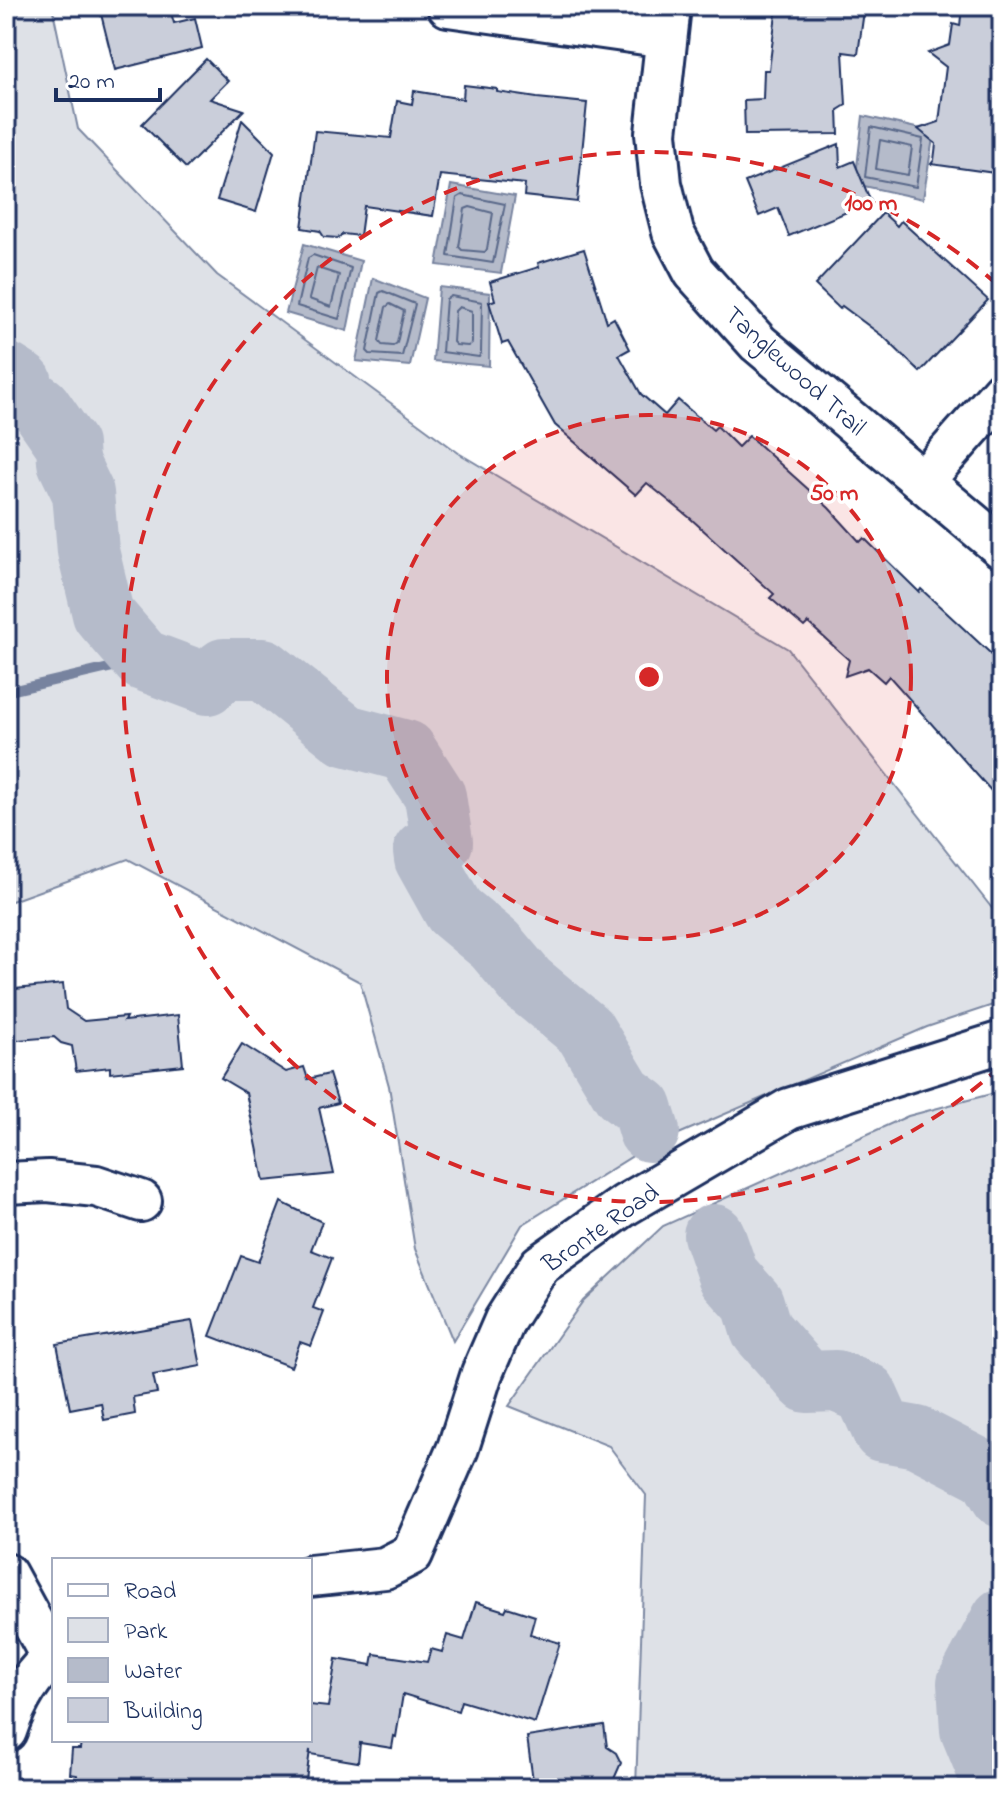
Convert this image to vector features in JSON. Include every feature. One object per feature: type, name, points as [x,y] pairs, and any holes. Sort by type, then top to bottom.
[{"type":"street","points":[[448,6],[668,21]]},
{"type":"street","name":"Tanglewood Trail","points":[[668,21],[656,133],[661,184],[673,232],[694,272],[758,343],[1002,548]]},
{"type":"street","points":[[924,480],[1002,392]]},
{"type":"street","name":"Bronte Road","points":[[312,1576],[385,1568],[412,1554],[458,1448],[482,1373],[505,1320],[540,1265],[625,1205],[789,1109],[1002,1042]]},
{"type":"street","points":[[6,1183],[48,1181],[96,1186],[141,1201]]},
{"type":"street","points":[[6,1574],[52,1655]]},
{"type":"street","points":[[6,1731],[28,1683],[37,1669],[52,1658]]},
{"type":"green space","points":[[6,6],[52,6],[78,129],[217,275],[460,454],[788,649],[1002,921],[1002,1002],[927,1027],[644,1149],[522,1225],[453,1341],[415,1249],[389,1086],[360,982],[128,859],[6,903]]},
{"type":"green space","points":[[1002,1091],[1002,1788],[636,1788],[646,1495],[609,1446],[509,1406],[583,1301],[663,1226],[908,1116]]},
{"type":"water","points":[[863,116],[934,132],[923,199],[855,184]]},
{"type":"water","points":[[451,185],[515,196],[501,273],[437,265]]},
{"type":"water","points":[[304,244],[361,261],[347,331],[286,313]]},
{"type":"water","points":[[373,278],[425,298],[410,366],[356,361]]},
{"type":"water","points":[[439,287],[490,293],[489,366],[433,361]]},
{"type":"building","points":[[99,6],[169,6],[174,23],[195,18],[202,48],[115,70]]},
{"type":"building","points":[[777,6],[859,6],[858,11],[864,11],[858,54],[843,52],[846,105],[838,110],[839,134],[745,135],[744,100],[763,99],[764,70],[769,70]]},
{"type":"building","points":[[962,6],[1002,6],[1002,174],[931,164],[936,144],[918,129],[939,122],[946,67],[928,53],[950,45],[953,24],[960,26]]},
{"type":"building","points":[[206,59],[228,81],[210,99],[244,110],[186,168],[142,124]]},
{"type":"building","points":[[464,85],[587,103],[577,202],[524,196],[525,184],[440,175],[433,216],[364,206],[360,236],[343,234],[338,238],[324,237],[320,231],[302,228],[315,131],[391,138],[397,101],[412,104],[414,91],[463,99]]},
{"type":"building","points":[[242,120],[274,152],[256,212],[217,200]]},
{"type":"building","points":[[839,144],[840,167],[854,161],[871,202],[789,236],[778,208],[759,216],[745,182]]},
{"type":"building","points":[[883,213],[897,226],[901,221],[988,300],[920,372],[885,338],[842,306],[840,309],[815,285]]},
{"type":"building","points":[[584,249],[607,322],[614,318],[630,349],[619,355],[641,394],[665,415],[678,400],[713,430],[717,426],[738,447],[749,436],[829,508],[860,542],[864,538],[919,592],[921,589],[1002,664],[1002,803],[889,676],[884,682],[868,668],[845,676],[849,660],[808,623],[804,627],[770,598],[774,594],[690,518],[647,483],[636,495],[555,425],[508,342],[502,344],[489,302],[495,300],[490,282]]},
{"type":"building","points":[[63,984],[66,1009],[84,1021],[126,1017],[124,1021],[178,1015],[183,1065],[110,1073],[110,1067],[76,1071],[72,1046],[54,1037],[6,1041],[6,990]]},
{"type":"building","points":[[242,1044],[286,1072],[304,1067],[308,1079],[329,1074],[338,1103],[319,1108],[334,1174],[264,1181],[246,1093],[221,1078]]},
{"type":"building","points":[[281,1202],[322,1222],[311,1250],[332,1258],[313,1308],[324,1312],[311,1346],[300,1342],[291,1367],[210,1336],[241,1256],[258,1262]]},
{"type":"building","points":[[192,1321],[201,1366],[153,1375],[157,1393],[133,1397],[135,1414],[104,1420],[101,1403],[70,1409],[57,1344]]},
{"type":"building","points":[[476,1602],[535,1616],[530,1634],[560,1643],[535,1723],[461,1701],[458,1711],[403,1694],[392,1748],[360,1743],[358,1762],[310,1754],[310,1750],[305,1788],[76,1788],[77,1775],[70,1774],[72,1749],[80,1749],[81,1742],[312,1742],[312,1705],[328,1707],[336,1659],[372,1665],[374,1654],[427,1662],[431,1649],[442,1652],[447,1635],[464,1640]]},
{"type":"building","points":[[604,1725],[607,1747],[616,1753],[621,1763],[610,1788],[534,1788],[527,1737]]},
{"type":"waterway","points":[[6,373],[22,383],[23,394],[40,406],[67,445],[68,462],[83,493],[88,551],[103,614],[143,660],[207,684],[224,669],[263,669],[345,735],[406,751],[435,796],[442,842],[424,851],[425,859],[454,911],[495,945],[527,983],[585,1031],[623,1094],[642,1108],[649,1131]]},
{"type":"waterway","points":[[6,692],[143,660]]},
{"type":"waterway","points":[[714,1235],[728,1275],[753,1303],[761,1330],[807,1382],[836,1381],[866,1393],[883,1431],[917,1437],[989,1474],[1002,1497]]},
{"type":"waterway","points":[[995,1788],[971,1730],[968,1683],[1002,1619]]}]
